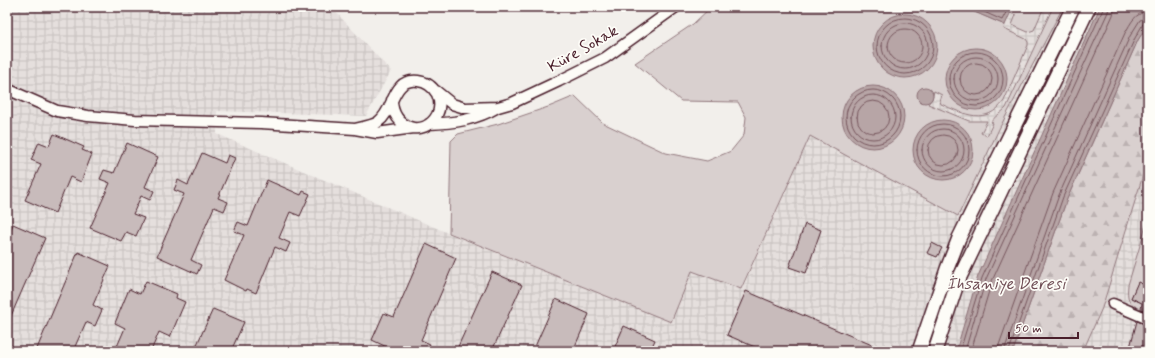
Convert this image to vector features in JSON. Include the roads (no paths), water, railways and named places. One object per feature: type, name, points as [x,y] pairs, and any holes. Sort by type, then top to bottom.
[{"type":"main road","points":[[919,351],[946,268],[959,238],[1073,7]]},
{"type":"main road","points":[[935,351],[958,281],[1089,7]]},
{"type":"street","name":"Küre Sokak","points":[[498,107],[512,103],[605,58],[676,7]]},
{"type":"street","points":[[355,129],[379,121],[388,110],[395,93],[407,82],[422,81],[452,104],[465,108],[498,107]]},
{"type":"street","points":[[7,89],[57,110],[88,116],[135,120],[261,123],[355,129],[377,133],[422,127],[429,124],[435,119],[440,105],[439,97],[435,90]]},
{"type":"street","points":[[392,100],[392,108],[395,116],[406,126],[414,128]]},
{"type":"street","points":[[429,124],[457,122],[486,114],[498,107]]},
{"type":"street","points":[[1113,304],[1148,319]]},
{"type":"water","points":[[963,7],[1013,7],[1005,25]]},
{"type":"water","name":"İhsaniye Deresi","points":[[1100,7],[1148,7],[1148,24],[1138,40],[1067,199],[1013,351],[956,351],[978,276]]},
{"type":"water","points":[[905,14],[923,20],[931,28],[937,46],[931,64],[923,72],[905,78],[887,72],[879,64],[873,46],[879,28],[887,20]]},
{"type":"water","points":[[976,48],[988,51],[998,57],[1004,67],[1007,79],[1004,91],[998,101],[988,107],[976,110],[964,107],[954,101],[948,91],[945,79],[948,67],[954,57],[964,51]]},
{"type":"water","points":[[873,86],[885,88],[895,95],[902,105],[904,117],[902,129],[895,139],[885,146],[873,148],[861,146],[851,139],[844,129],[842,117],[844,105],[851,95],[861,88]]},
{"type":"water","points":[[925,87],[932,92],[933,95],[928,102],[925,103],[918,98],[917,95],[922,88]]},
{"type":"water","points":[[937,120],[949,120],[960,125],[968,133],[973,144],[971,162],[960,175],[949,180],[937,180],[926,175],[918,167],[913,156],[913,144],[918,133],[926,125]]}]
